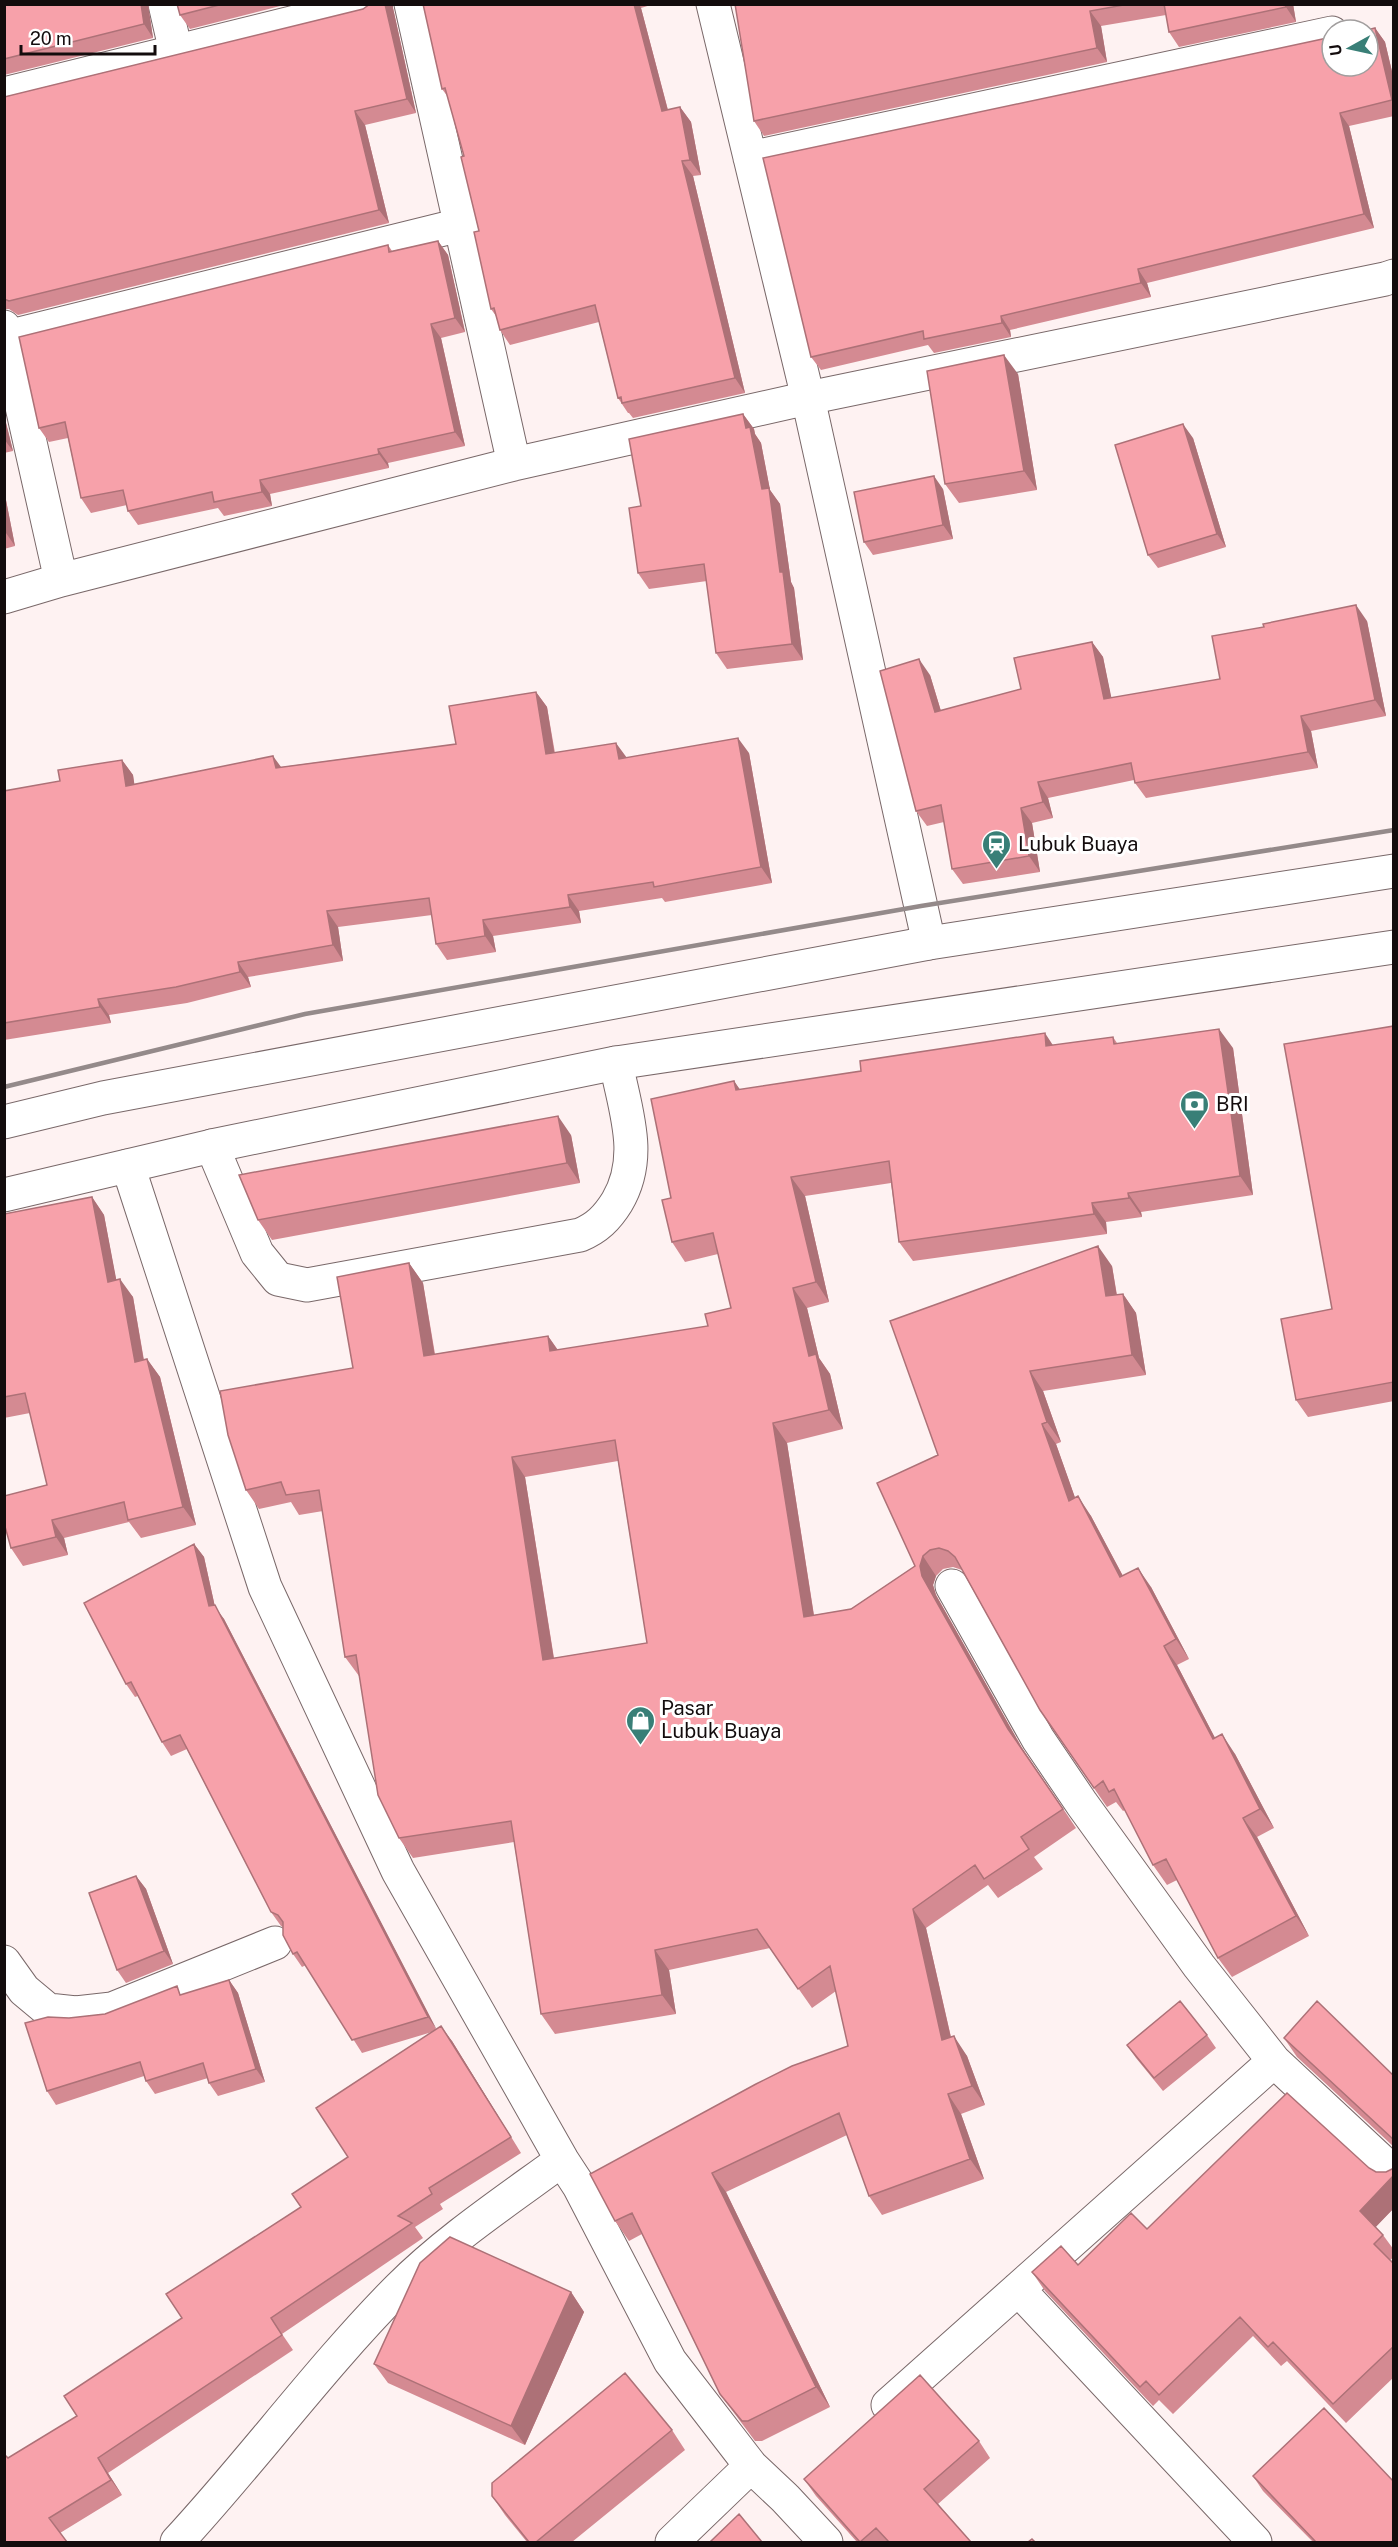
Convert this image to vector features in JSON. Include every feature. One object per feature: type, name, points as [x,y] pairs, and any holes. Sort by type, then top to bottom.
[{"type":"main road","points":[[165,4],[176,52]]},
{"type":"main road","points":[[4,94],[368,4]]},
{"type":"main road","points":[[411,4],[514,465]]},
{"type":"main road","points":[[713,4],[808,398],[929,943]]},
{"type":"main road","points":[[750,158],[1320,35]]},
{"type":"main road","points":[[61,580],[6,332],[460,225]]},
{"type":"main road","points":[[4,597],[61,580],[514,465],[808,398],[1389,278]]},
{"type":"main road","points":[[4,1122],[114,1095],[929,943],[1394,871]]},
{"type":"main road","points":[[4,1195],[212,1146],[616,1063],[1394,946]]},
{"type":"main road","points":[[212,1146],[257,1253],[278,1279],[307,1285],[580,1235],[593,1230],[609,1215],[628,1184],[633,1146],[616,1063]]},
{"type":"main road","points":[[128,1166],[265,1587],[398,1871],[570,2173],[670,2361],[751,2466],[826,2542]]},
{"type":"main road","points":[[952,1586],[1038,1739],[1198,1966],[1274,2061],[1394,2173]]},
{"type":"main road","points":[[4,1962],[24,1990],[48,2010],[76,2013],[112,2009],[276,1943]]},
{"type":"main road","points":[[862,2428],[1274,2061]]},
{"type":"main road","points":[[177,2542],[360,2330],[399,2288],[446,2246],[570,2173],[610,2169]]},
{"type":"main road","points":[[1018,2289],[1255,2542]]},
{"type":"main road","points":[[672,2542],[751,2466]]},
{"type":"main road","points":[[785,2498],[811,2474]]},
{"type":"building","points":[[4,4],[141,4],[144,24],[4,59]]},
{"type":"building","points":[[177,4],[223,4],[180,15]]},
{"type":"building","points":[[370,4],[385,4],[407,99],[355,111],[379,210],[9,301],[4,299],[4,97],[363,9]]},
{"type":"building","points":[[423,4],[634,4],[662,111],[680,107],[690,160],[682,161],[735,378],[622,403],[621,397],[618,398],[595,305],[500,330],[494,308],[491,309],[474,232],[479,231],[461,157],[464,156],[445,88],[442,89]]},
{"type":"building","points":[[735,4],[1129,4],[1090,11],[1097,48],[754,121]]},
{"type":"building","points":[[1164,4],[1285,4],[1286,7],[1169,32]]},
{"type":"building","points":[[1320,40],[1320,78],[1380,78],[1380,49],[1392,100],[1340,113],[1364,214],[1138,269],[1141,283],[1001,316],[1002,323],[924,339],[923,331],[811,357],[763,158]]},
{"type":"building","points":[[438,241],[455,318],[431,324],[455,432],[378,449],[379,454],[260,480],[262,492],[214,502],[212,492],[128,511],[123,490],[81,498],[65,422],[39,428],[19,337],[388,245],[389,252]]},
{"type":"building","points":[[1004,355],[1024,471],[945,484],[927,371]]},
{"type":"building","points":[[743,414],[746,428],[750,427],[762,489],[769,488],[792,644],[716,653],[704,564],[638,573],[629,508],[641,506],[629,439]]},
{"type":"building","points":[[1183,424],[1217,534],[1148,555],[1115,445]]},
{"type":"building","points":[[934,476],[943,525],[864,542],[854,492]]},
{"type":"building","points":[[1356,605],[1375,700],[1301,716],[1308,752],[1135,783],[1131,763],[1038,782],[1043,802],[1021,808],[1029,856],[952,869],[941,805],[916,811],[880,671],[919,659],[935,712],[1021,689],[1014,658],[1092,642],[1104,699],[1220,679],[1212,636],[1264,627],[1263,624]]},
{"type":"building","points":[[536,692],[546,754],[616,743],[619,759],[738,738],[761,867],[654,887],[653,882],[568,895],[570,907],[483,920],[485,936],[436,944],[429,898],[327,911],[333,945],[238,962],[240,972],[176,987],[98,999],[100,1007],[4,1023],[4,791],[60,781],[58,770],[122,760],[126,786],[273,756],[276,768],[456,744],[449,706]]},
{"type":"building","points":[[1394,1026],[1394,1382],[1296,1400],[1281,1319],[1332,1309],[1284,1044]]},
{"type":"building","points":[[1219,1029],[1240,1176],[1128,1193],[1129,1198],[1092,1203],[1094,1214],[899,1242],[889,1161],[791,1177],[816,1282],[793,1288],[809,1356],[816,1354],[829,1410],[773,1423],[804,1617],[851,1609],[915,1566],[877,1483],[938,1455],[890,1321],[1098,1246],[1106,1296],[1123,1294],[1132,1355],[1030,1371],[1047,1422],[1042,1424],[1069,1501],[1078,1496],[1120,1577],[1138,1568],[1176,1639],[1164,1646],[1213,1739],[1222,1734],[1260,1809],[1243,1818],[1296,1916],[1218,1958],[1166,1859],[1153,1865],[1114,1789],[1109,1792],[1103,1781],[1094,1788],[1040,1710],[955,1557],[939,1548],[930,1550],[923,1556],[920,1566],[922,1576],[1008,1729],[1063,1809],[1021,1837],[1029,1849],[984,1879],[975,1865],[913,1909],[942,2040],[954,2036],[972,2086],[948,2094],[970,2159],[869,2196],[839,2113],[712,2173],[816,2387],[748,2421],[742,2421],[720,2394],[632,2213],[615,2221],[590,2174],[792,2066],[848,2046],[830,1966],[798,1989],[757,1929],[655,1950],[662,1995],[541,2014],[511,1821],[399,1838],[378,1795],[356,1655],[345,1657],[319,1490],[286,1495],[281,1482],[246,1490],[228,1435],[220,1391],[353,1368],[337,1277],[409,1263],[424,1356],[548,1336],[550,1351],[708,1326],[705,1314],[731,1308],[713,1233],[672,1242],[662,1200],[671,1198],[651,1099],[734,1081],[736,1090],[861,1071],[860,1061],[1045,1033],[1046,1046],[1113,1037],[1114,1044]],"holes":[[[615,1440],[647,1643],[543,1660],[512,1457]]]},
{"type":"building","points":[[558,1116],[567,1163],[258,1220],[239,1175]]},
{"type":"building","points":[[92,1197],[108,1282],[120,1279],[135,1362],[147,1359],[183,1507],[128,1520],[124,1502],[52,1520],[56,1537],[11,1548],[4,1523],[4,1496],[47,1485],[25,1393],[4,1397],[4,1214]]},
{"type":"building","points":[[194,1544],[209,1606],[215,1605],[428,2017],[352,2040],[297,1952],[293,1954],[283,1935],[283,1922],[278,1915],[271,1912],[180,1735],[162,1742],[131,1682],[126,1684],[84,1603]]},
{"type":"building","points":[[136,1876],[164,1951],[117,1970],[89,1893]]},
{"type":"building","points":[[229,1980],[256,2069],[209,2083],[203,2063],[146,2081],[140,2062],[47,2091],[25,2023],[48,2017],[69,2018],[105,2014],[177,1986],[180,1995]]},
{"type":"building","points":[[1180,2001],[1207,2035],[1154,2078],[1127,2045]]},
{"type":"building","points":[[1317,2001],[1394,2076],[1394,2140],[1284,2038]]},
{"type":"building","points":[[441,2026],[511,2137],[429,2188],[432,2194],[398,2216],[412,2223],[271,2318],[282,2335],[98,2458],[111,2480],[49,2518],[67,2542],[4,2542],[4,2454],[8,2458],[77,2416],[64,2396],[182,2318],[166,2294],[301,2207],[292,2194],[348,2157],[316,2108]]},
{"type":"building","points":[[1287,2093],[1369,2168],[1376,2172],[1386,2172],[1394,2168],[1394,2175],[1360,2211],[1383,2235],[1374,2244],[1394,2264],[1394,2346],[1333,2404],[1273,2342],[1268,2347],[1240,2317],[1159,2395],[1146,2381],[1140,2387],[1032,2272],[1061,2246],[1078,2265],[1131,2213],[1147,2229]]},
{"type":"building","points":[[450,2237],[571,2292],[511,2426],[374,2364],[420,2263]]},
{"type":"building","points":[[625,2373],[672,2430],[536,2542],[529,2542],[492,2496],[492,2483]]},
{"type":"building","points":[[920,2375],[979,2441],[924,2489],[971,2542],[889,2542],[876,2528],[860,2542],[804,2479]]},
{"type":"building","points":[[1324,2408],[1394,2482],[1394,2542],[1316,2542],[1253,2476]]},
{"type":"building","points":[[739,2514],[762,2542],[710,2542]]},
{"type":"railway","points":[[4,1087],[305,1014],[921,906],[1394,830]]},
{"type":"place","name":"Lubuk Buaya","points":[[997,870]]},
{"type":"place","name":"BRI","points":[[1195,1130]]},
{"type":"place","name":"Pasar Lubuk Buaya","points":[[640,1746]]}]
